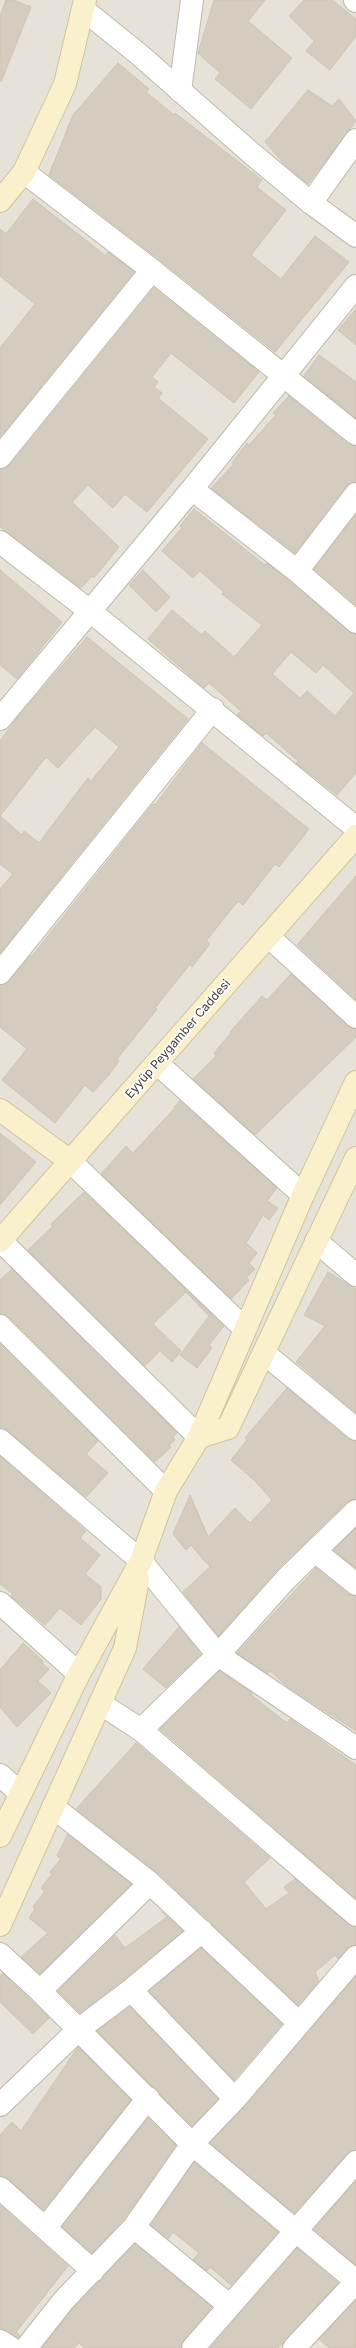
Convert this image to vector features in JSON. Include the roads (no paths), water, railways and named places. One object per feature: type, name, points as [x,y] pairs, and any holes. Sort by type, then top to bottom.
[{"type":"street","points":[[180,91],[192,0]]},
{"type":"street","points":[[0,201],[24,172],[65,84],[85,5],[180,91],[311,203],[356,236]]},
{"type":"street","points":[[311,203],[356,140]]},
{"type":"street","points":[[24,172],[152,270],[356,434]]},
{"type":"street","points":[[0,457],[152,270]]},
{"type":"street","points":[[0,719],[192,489],[356,286]]},
{"type":"street","points":[[192,489],[297,571],[356,622]]},
{"type":"street","points":[[297,571],[356,494]]},
{"type":"street","points":[[0,542],[90,611],[213,709],[356,828]]},
{"type":"street","points":[[0,973],[213,709]]},
{"type":"street","name":"Eyyüp Peygamber Caddesi","points":[[0,1241],[158,1064],[356,836]]},
{"type":"street","points":[[268,936],[356,1017]]},
{"type":"street","points":[[158,1064],[303,1195]]},
{"type":"street","points":[[0,1836],[79,1674],[141,1561],[166,1491],[200,1437],[303,1195],[356,1082]]},
{"type":"street","points":[[0,1110],[70,1161],[245,1329]]},
{"type":"street","points":[[200,1437],[228,1428],[356,1158]]},
{"type":"street","points":[[0,1241],[200,1437]]},
{"type":"street","points":[[316,1241],[356,1275]]},
{"type":"street","points":[[0,1326],[166,1491]]},
{"type":"street","points":[[264,1353],[356,1429]]},
{"type":"street","points":[[0,1440],[141,1561],[218,1655],[356,1748]]},
{"type":"street","points":[[141,1730],[218,1655],[286,1579],[356,1511]]},
{"type":"street","points":[[315,1551],[356,1584]]},
{"type":"street","points":[[0,1925],[125,1648],[141,1561]]},
{"type":"street","points":[[0,1603],[79,1674]]},
{"type":"street","points":[[101,1704],[141,1730],[356,1915]]},
{"type":"street","points":[[0,1775],[20,1793]]},
{"type":"street","points":[[53,1807],[150,1883],[299,2024]]},
{"type":"street","points":[[40,1991],[150,1883]]},
{"type":"street","points":[[0,2105],[78,2030],[131,1990],[202,1931]]},
{"type":"street","points":[[0,1954],[40,1991],[148,2098],[192,2144],[356,2281],[294,2348]]},
{"type":"street","points":[[26,2348],[64,2300],[134,2227],[192,2144],[235,2099],[354,1962]]},
{"type":"street","points":[[131,1990],[235,2099]]},
{"type":"street","points":[[46,2227],[148,2098]]},
{"type":"street","points":[[194,2348],[356,2162]]},
{"type":"street","points":[[0,2188],[46,2227],[93,2271]]},
{"type":"street","points":[[134,2227],[230,2306]]},
{"type":"street","points":[[0,2341],[11,2348]]}]
